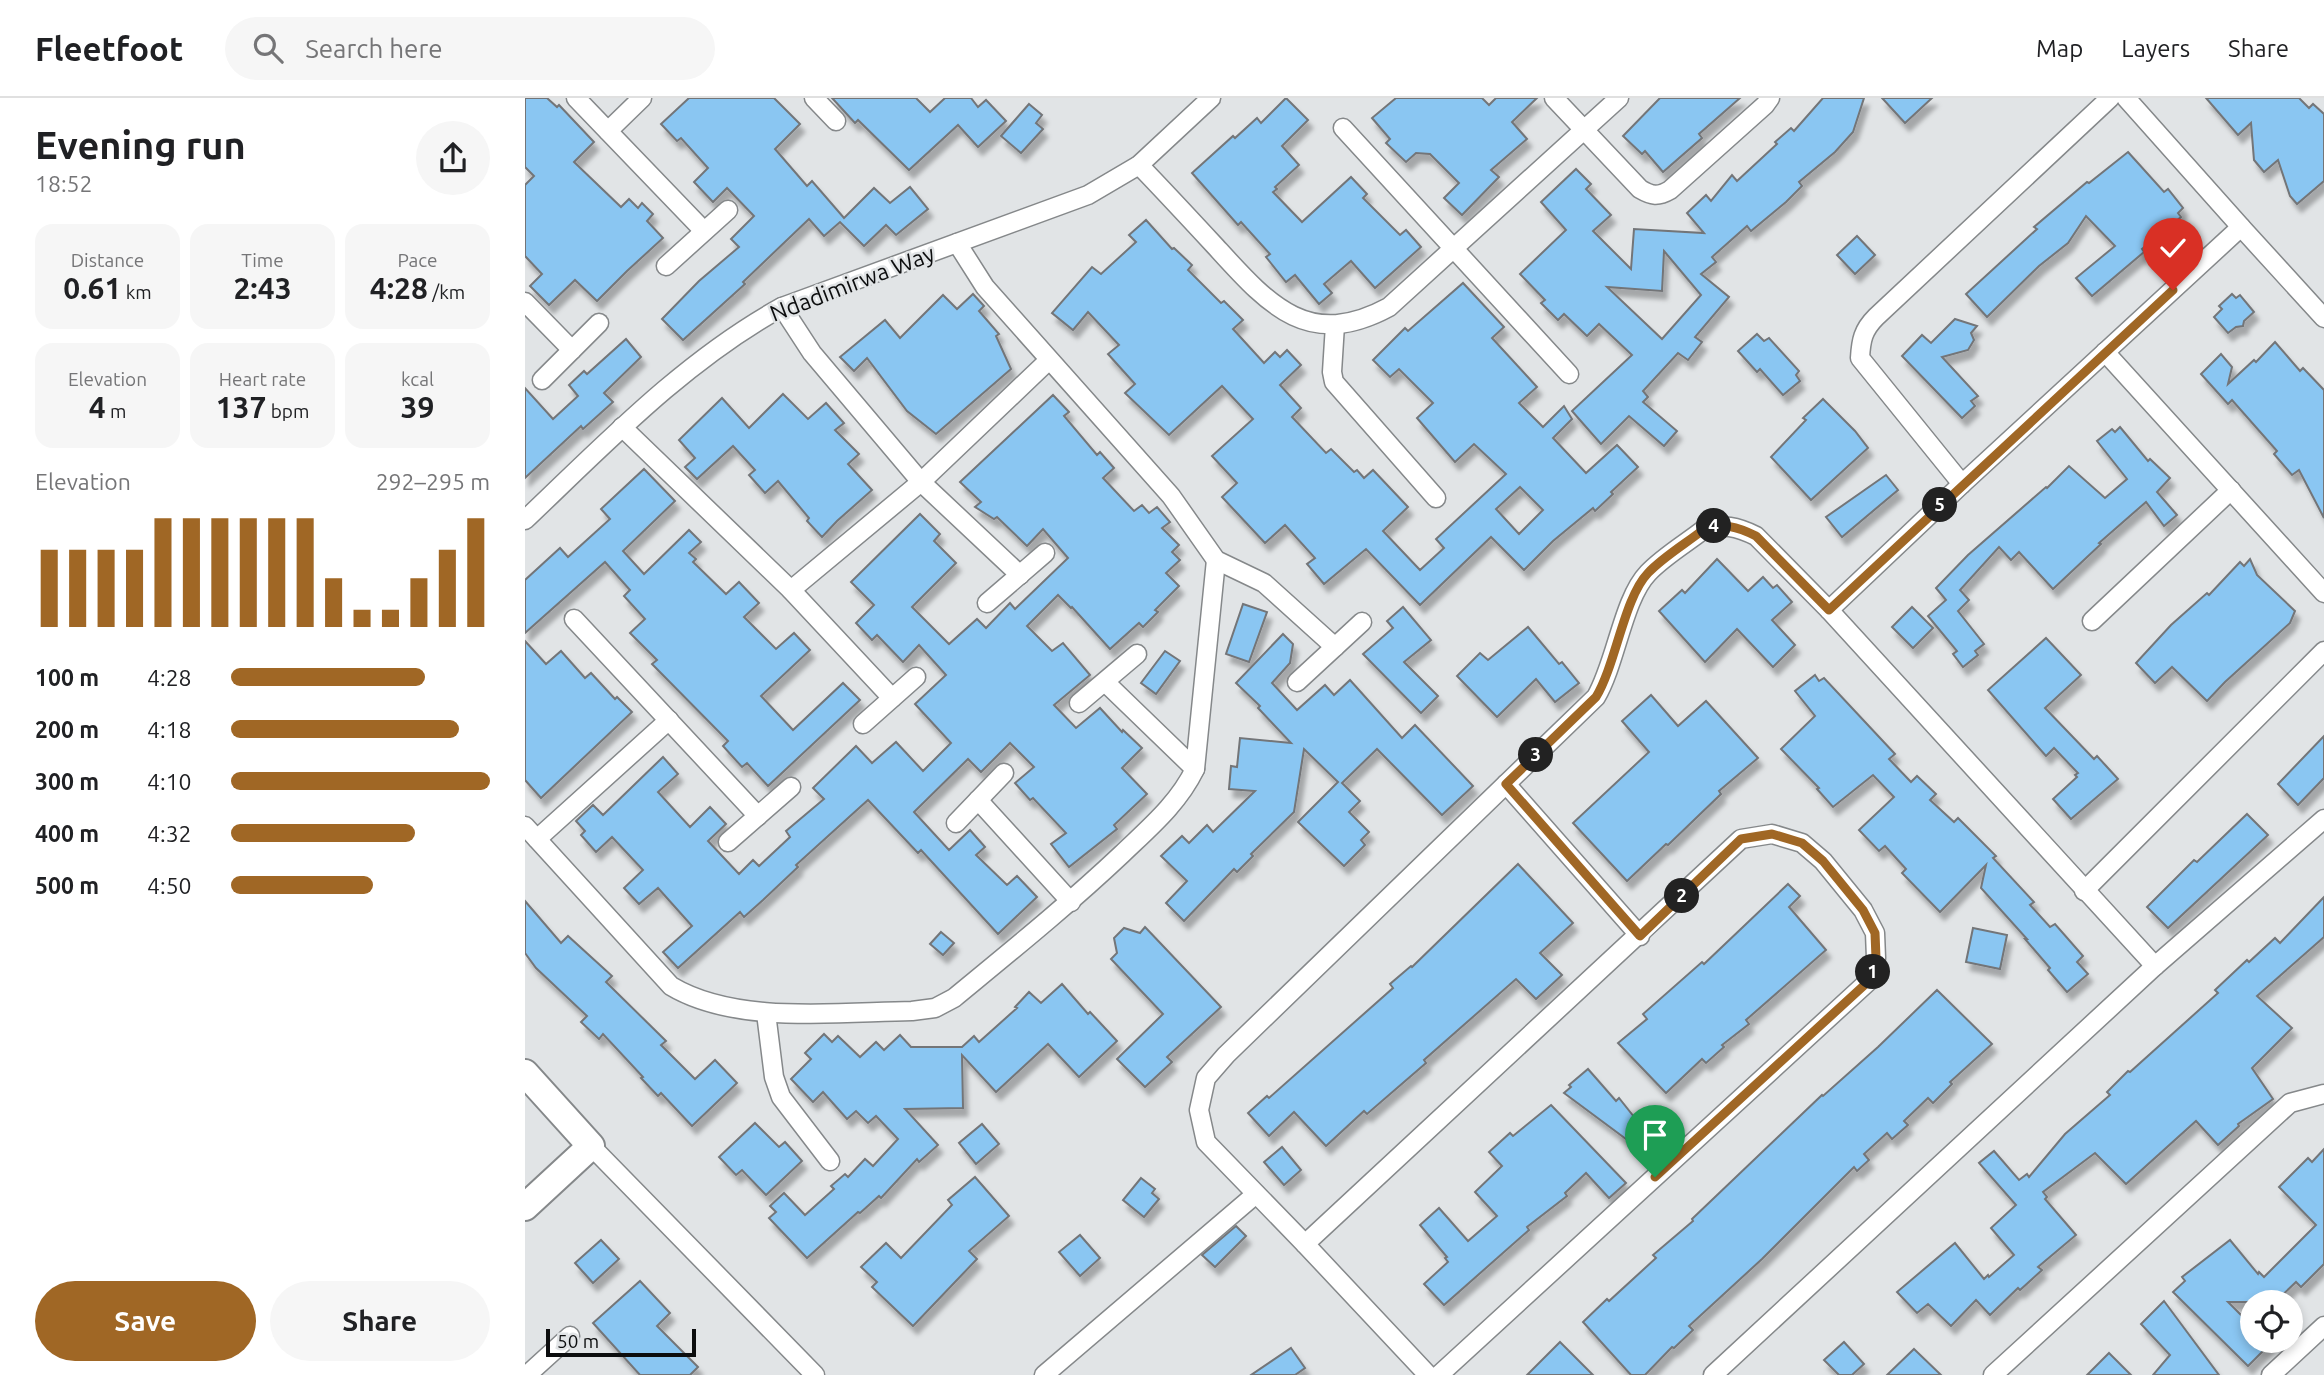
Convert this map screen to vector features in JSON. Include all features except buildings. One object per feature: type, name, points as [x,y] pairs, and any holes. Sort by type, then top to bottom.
[{"type":"street","points":[[576,98],[704,231]]},
{"type":"street","points":[[608,131],[642,98]]},
{"type":"street","points":[[814,98],[835,121]]},
{"type":"street","name":"Ndadimirwa Way","points":[[525,520],[622,427],[722,344],[757,321],[782,307],[1081,198],[1139,164],[1211,98]]},
{"type":"street","points":[[1554,98],[1640,189],[1650,195],[1660,196],[1670,190],[1770,98]]},
{"type":"street","points":[[1139,164],[1261,296],[1291,315],[1315,324],[1335,326],[1389,307],[1619,98]]},
{"type":"street","points":[[1962,484],[1860,358],[1861,340],[1866,327],[2111,98]]},
{"type":"street","points":[[2126,98],[2324,318]]},
{"type":"street","points":[[1343,128],[1569,374]]},
{"type":"street","points":[[666,266],[728,209]]},
{"type":"street","points":[[1829,610],[2241,227]]},
{"type":"street","points":[[957,243],[985,287],[1171,496],[1216,561],[1263,583],[1335,646]]},
{"type":"street","points":[[525,302],[572,350]]},
{"type":"street","points":[[782,307],[812,354],[921,482],[1020,575]]},
{"type":"street","points":[[542,380],[599,323]]},
{"type":"street","points":[[1335,326],[1332,372],[1334,382],[1436,498]]},
{"type":"street","points":[[2105,352],[2324,593]]},
{"type":"street","points":[[791,590],[921,482],[1049,360]]},
{"type":"street","points":[[622,427],[791,590],[893,698]]},
{"type":"street","points":[[2092,621],[2231,490]]},
{"type":"street","points":[[1428,1375],[1206,1142],[1199,1110],[1206,1078],[1226,1055],[1596,697],[1606,680],[1632,602],[1647,574],[1703,530],[1713,526],[1727,526],[1741,528],[1756,536],[1829,610],[2155,966]]},
{"type":"street","points":[[987,603],[1045,553]]},
{"type":"street","points":[[669,720],[531,832],[671,986],[702,1001],[766,1013],[912,1012],[935,1008],[954,998],[1072,902],[1163,815],[1188,785],[1195,769],[1216,561]]},
{"type":"street","points":[[574,619],[758,816]]},
{"type":"street","points":[[1297,682],[1362,622]]},
{"type":"street","points":[[2084,891],[2324,651]]},
{"type":"street","points":[[1079,703],[1137,654]]},
{"type":"street","points":[[863,724],[916,677]]},
{"type":"street","points":[[1105,682],[1195,769]]},
{"type":"street","points":[[956,822],[1004,773]]},
{"type":"street","points":[[1506,784],[1640,936]]},
{"type":"street","points":[[728,842],[790,787]]},
{"type":"street","points":[[978,800],[1072,902]]},
{"type":"street","points":[[1713,1375],[2155,966],[2324,819]]},
{"type":"street","points":[[1305,1244],[1640,936],[1741,839],[1772,834],[1802,843],[1823,861],[1863,910],[1875,933],[1876,958],[1871,979],[1439,1375]]},
{"type":"street","points":[[766,1013],[774,1077],[781,1097],[830,1161]]},
{"type":"street","points":[[525,1073],[591,1146],[815,1375]]},
{"type":"street","points":[[1993,1375],[2290,1103],[2324,1094]]},
{"type":"street","points":[[525,1207],[591,1146]]},
{"type":"street","points":[[1044,1375],[1256,1194]]},
{"type":"street","points":[[2271,1375],[2324,1326]]},
{"type":"street","points":[[527,1375],[570,1336]]},
{"type":"route","points":[[1655,1177],[1871,979],[1876,958],[1875,933],[1863,910],[1823,861],[1802,843],[1772,834],[1741,839],[1640,936],[1506,784],[1596,697],[1606,680],[1638,588],[1647,574],[1703,530],[1713,526],[1727,526],[1741,528],[1756,536],[1829,610],[2173,290]]}]
